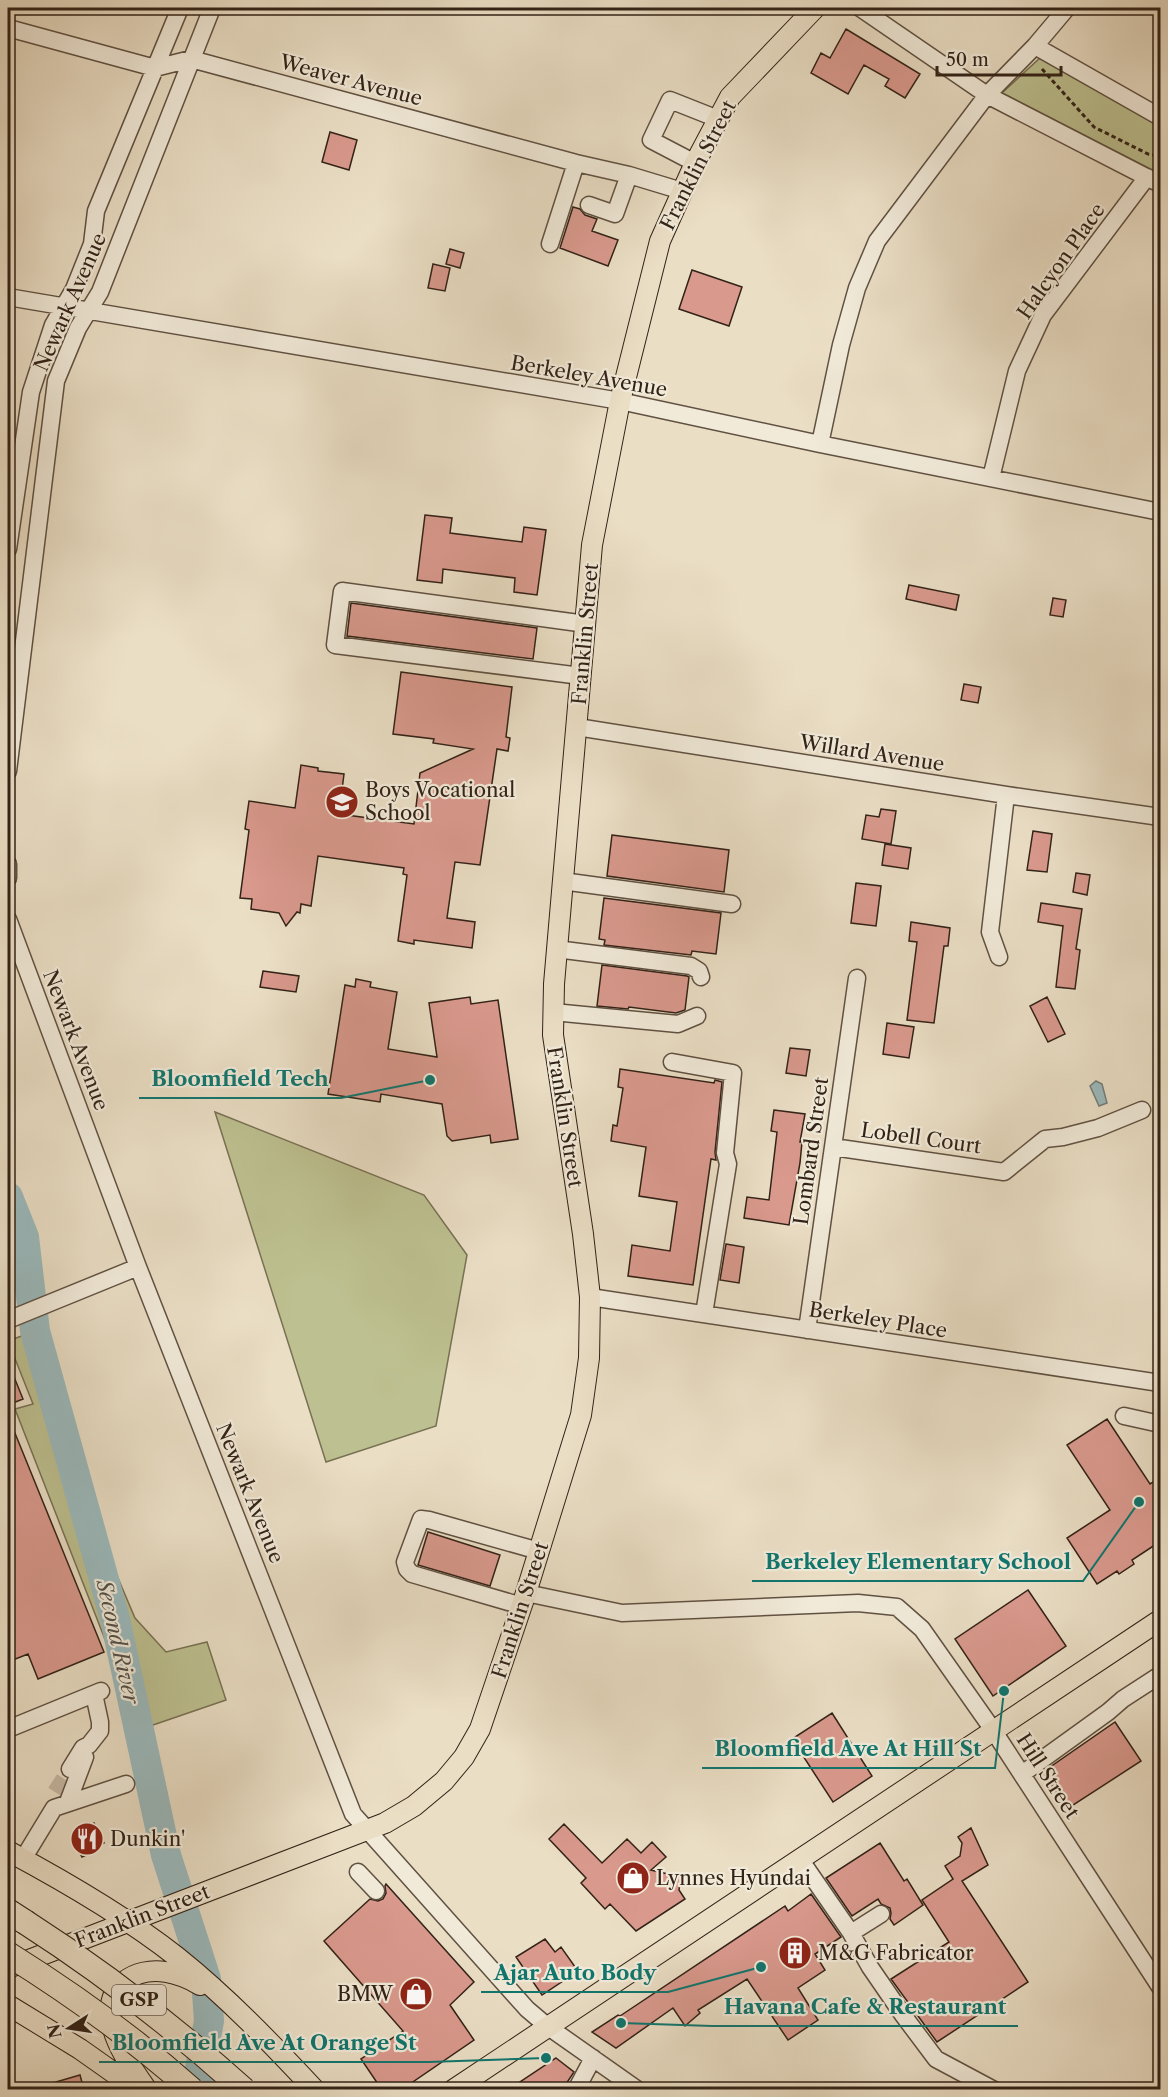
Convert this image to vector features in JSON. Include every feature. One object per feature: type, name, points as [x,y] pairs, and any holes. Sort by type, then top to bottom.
[{"type":"highway","name":"GSP","points":[[16,1916],[90,1964],[140,2001],[244,2090]]},
{"type":"highway","name":"GSP","points":[[8,1954],[107,2022],[192,2090]]},
{"type":"main road","name":"Franklin Street","points":[[8,1968],[366,1830],[399,1815],[414,1806],[444,1781],[464,1757],[480,1729],[524,1599],[581,1415],[589,1358],[590,1297],[583,1234],[553,1035],[553,1012],[556,949],[592,545],[620,401],[660,241],[695,162],[730,96],[815,8]]},
{"type":"main road","points":[[453,2090],[1161,1620]]},
{"type":"main road","points":[[15,1855],[128,1922],[179,1967],[226,1999],[315,2090]]},
{"type":"main road","points":[[147,2090],[122,2050],[114,2031],[110,2014],[112,1996],[121,1983],[136,1974],[179,1967]]},
{"type":"main road","points":[[8,2005],[71,2043],[138,2090]]},
{"type":"street","name":"Newark Avenue","points":[[8,549],[31,392],[53,325],[74,289],[92,244],[96,211],[180,8]]},
{"type":"street","name":"Newark Avenue","points":[[8,771],[56,381],[78,328],[100,292],[212,8]]},
{"type":"street","points":[[860,8],[987,95],[1154,181]]},
{"type":"street","points":[[820,444],[841,345],[857,288],[877,242],[987,95],[1032,49],[1067,8]]},
{"type":"street","name":"Weaver Avenue","points":[[8,28],[155,68],[191,59],[682,191]]},
{"type":"street","points":[[1032,49],[1161,117]]},
{"type":"street","points":[[695,162],[651,140],[670,100],[718,119]]},
{"type":"street","points":[[550,244],[576,163]]},
{"type":"street","points":[[589,206],[615,214],[629,175]]},
{"type":"street","name":"Halcyon Place","points":[[991,478],[1017,371],[1043,315],[1154,181]]},
{"type":"street","name":"Berkeley Avenue","points":[[8,297],[620,401],[991,478],[1159,508]]},
{"type":"street","points":[[581,676],[335,645],[342,591],[586,624]]},
{"type":"street","name":"Willard Avenue","points":[[577,727],[1006,795],[1161,817]]},
{"type":"street","points":[[999,957],[990,932],[1006,795]]},
{"type":"street","points":[[8,864],[8,878]]},
{"type":"street","points":[[562,881],[732,904]]},
{"type":"street","name":"Newark Avenue","points":[[8,919],[138,1267],[353,1814],[527,2009],[547,2026],[638,2090]]},
{"type":"street","points":[[556,949],[691,966],[699,971],[702,977]]},
{"type":"street","name":"Lombard Street","points":[[807,1330],[857,978]]},
{"type":"street","points":[[553,1012],[678,1024],[697,1016]]},
{"type":"street","points":[[672,1062],[733,1073],[725,1153],[728,1164],[704,1314]]},
{"type":"street","name":"Lobell Court","points":[[833,1147],[1004,1172],[1046,1139],[1098,1128],[1142,1110]]},
{"type":"street","points":[[11,1319],[138,1267]]},
{"type":"street","name":"Berkeley Place","points":[[590,1297],[1161,1383]]},
{"type":"street","points":[[1124,1416],[1161,1424]]},
{"type":"street","name":"Hill Street","points":[[539,1551],[421,1519],[405,1562],[412,1574],[524,1599],[622,1613],[858,1603],[897,1607],[922,1629],[993,1730],[1161,1987]]},
{"type":"street","points":[[1022,1774],[1123,1699],[1161,1675]]},
{"type":"street","points":[[8,1729],[97,1693],[100,1731],[89,1745],[59,1801],[15,1855]]},
{"type":"street","points":[[70,1769],[83,1748],[89,1745]]},
{"type":"street","points":[[59,1801],[126,1784]]},
{"type":"street","points":[[800,1859],[851,1933],[870,1967],[936,2059],[994,2090]]},
{"type":"street","points":[[358,1872],[376,1891]]},
{"type":"street","points":[[851,1933],[881,1914]]},
{"type":"street","points":[[576,2090],[593,2058]]},
{"type":"path","points":[[1032,49],[1054,84],[1094,127],[1149,154],[1161,156]]},
{"type":"green space","points":[[1040,58],[1160,126],[1160,174],[1002,93]]},
{"type":"green space","points":[[215,1112],[424,1195],[467,1255],[436,1426],[326,1462]]},
{"type":"green space","points":[[35,1331],[75,1477],[135,1618],[166,1652],[207,1642],[226,1700],[150,1726],[106,1642],[15,1409],[33,1404],[8,1341]]},
{"type":"water","points":[[1096,1081],[1102,1084],[1107,1103],[1099,1106],[1090,1086]]},
{"type":"building","points":[[846,29],[920,74],[905,98],[885,86],[889,79],[864,65],[848,94],[811,73],[821,53],[830,58]]},
{"type":"building","points":[[330,132],[357,140],[349,170],[322,162]]},
{"type":"building","points":[[573,207],[597,219],[592,231],[618,240],[608,266],[560,248]]},
{"type":"building","points":[[450,249],[464,253],[460,268],[446,264]]},
{"type":"building","points":[[433,264],[450,268],[445,291],[428,288]]},
{"type":"building","points":[[692,270],[742,287],[729,326],[679,309]]},
{"type":"building","points":[[425,515],[452,518],[450,533],[522,542],[524,527],[546,530],[537,595],[514,592],[515,578],[443,569],[442,583],[417,580]]},
{"type":"building","points":[[909,585],[959,595],[956,610],[906,599]]},
{"type":"building","points":[[1053,598],[1066,600],[1063,617],[1050,615]]},
{"type":"building","points":[[351,603],[537,628],[533,659],[347,636]]},
{"type":"building","points":[[401,672],[512,687],[506,737],[510,738],[508,751],[497,749],[480,865],[455,862],[447,918],[475,922],[472,948],[414,940],[414,944],[398,941],[407,875],[403,874],[404,868],[318,856],[311,906],[301,904],[300,913],[297,912],[286,926],[279,913],[251,909],[252,899],[240,898],[249,830],[245,829],[249,801],[295,808],[301,765],[318,768],[318,771],[344,774],[339,814],[414,824],[420,773],[473,749],[433,743],[434,739],[393,734]]},
{"type":"building","points":[[964,684],[981,687],[978,703],[961,700]]},
{"type":"building","points":[[881,809],[896,811],[891,844],[862,839],[866,815],[879,817]]},
{"type":"building","points":[[1033,831],[1052,834],[1047,872],[1027,870]]},
{"type":"building","points":[[612,835],[729,850],[724,892],[607,876]]},
{"type":"building","points":[[885,844],[911,848],[908,869],[882,865]]},
{"type":"building","points":[[1076,873],[1090,875],[1087,895],[1073,892]]},
{"type":"building","points":[[856,883],[881,886],[876,926],[851,923]]},
{"type":"building","points":[[604,898],[721,913],[716,954],[692,951],[691,955],[604,945],[605,940],[599,939]]},
{"type":"building","points":[[1041,903],[1082,909],[1076,949],[1080,950],[1075,989],[1056,987],[1063,926],[1038,922]]},
{"type":"building","points":[[911,922],[950,928],[948,946],[944,946],[934,1023],[907,1020],[917,942],[909,941]]},
{"type":"building","points":[[602,965],[689,977],[685,1010],[676,1013],[629,1007],[628,1009],[597,1006]]},
{"type":"building","points":[[263,971],[299,976],[296,992],[260,987]]},
{"type":"building","points":[[356,979],[371,982],[370,987],[397,992],[388,1049],[437,1057],[429,1003],[470,997],[471,1004],[498,1000],[518,1139],[491,1143],[490,1135],[452,1141],[447,1136],[442,1104],[381,1094],[380,1102],[328,1094],[345,985],[355,987]]},
{"type":"building","points":[[1047,997],[1065,1034],[1048,1042],[1030,1006]]},
{"type":"building","points":[[887,1023],[914,1027],[909,1058],[883,1054]]},
{"type":"building","points":[[790,1048],[810,1050],[806,1076],[786,1073]]},
{"type":"building","points":[[620,1069],[714,1083],[715,1080],[722,1082],[716,1160],[711,1159],[693,1285],[628,1276],[632,1245],[670,1251],[677,1202],[639,1196],[646,1147],[611,1141],[613,1125],[617,1126],[623,1088],[618,1087]]},
{"type":"building","points":[[774,1110],[805,1114],[800,1142],[802,1142],[800,1163],[789,1225],[744,1218],[747,1197],[769,1200],[777,1132],[771,1131]]},
{"type":"building","points":[[726,1244],[744,1247],[739,1283],[720,1280]]},
{"type":"building","points":[[8,1362],[23,1399],[8,1405]]},
{"type":"building","points":[[8,1416],[104,1652],[38,1679],[28,1654],[8,1662]]},
{"type":"building","points":[[1107,1419],[1150,1484],[1161,1477],[1161,1541],[1132,1560],[1134,1564],[1119,1574],[1117,1571],[1097,1584],[1067,1538],[1110,1510],[1067,1445]]},
{"type":"building","points":[[428,1532],[500,1555],[490,1586],[418,1565]]},
{"type":"building","points":[[1028,1590],[1066,1646],[993,1696],[955,1639]]},
{"type":"building","points":[[832,1713],[872,1776],[833,1802],[792,1739]]},
{"type":"building","points":[[1115,1722],[1141,1761],[1067,1809],[1043,1772]]},
{"type":"building","name":"Dunkin'","points":[[94,1823],[104,1843],[96,1847],[97,1850],[82,1857],[71,1836]]},
{"type":"building","name":"Lynnes Hyundai","points":[[564,1824],[602,1863],[627,1839],[641,1853],[652,1842],[666,1857],[651,1870],[681,1877],[679,1890],[685,1899],[636,1931],[610,1904],[605,1909],[581,1883],[586,1878],[549,1839]]},
{"type":"building","points":[[971,1828],[988,1865],[962,1881],[1028,1982],[937,2042],[891,1979],[949,1942],[922,1900],[953,1879],[945,1866],[960,1856],[962,1843],[958,1837]]},
{"type":"building","points":[[880,1843],[904,1881],[907,1879],[923,1905],[894,1925],[890,1919],[890,1908],[881,1904],[878,1899],[852,1916],[826,1878]]},
{"type":"building","name":"BMW","points":[[386,1884],[474,1982],[450,2005],[474,2040],[401,2090],[382,2090],[361,2059],[403,2031],[324,1941],[370,1899],[378,1901],[383,1899]]},
{"type":"building","points":[[811,1894],[841,1937],[815,1954],[825,1970],[798,1988],[818,2020],[788,2040],[747,1979],[698,2010],[700,2013],[685,2026],[673,2008],[616,2048],[592,2032],[618,2015],[620,2016],[785,1906],[788,1911]]},
{"type":"building","points":[[545,1939],[555,1952],[561,1947],[578,1971],[542,1995],[516,1957]]},
{"type":"building","points":[[556,2058],[574,2072],[562,2090],[508,2090]]},
{"type":"building","points":[[80,2075],[84,2090],[42,2090],[42,2086]]},
{"type":"waterway","name":"Second River","points":[[8,1197],[24,1237],[35,1331],[115,1619],[166,1855],[206,1979],[209,2021],[198,2090]]},
{"type":"tunnel","points":[[55,1792],[70,1769]]},
{"type":"place","name":"Boys Vocational School","points":[[342,802]]},
{"type":"place","name":"Bloomfield Tech","points":[[430,1080]]},
{"type":"place","name":"Berkeley Elementary School","points":[[1139,1502]]},
{"type":"place","name":"Bloomfield Ave At Hill St","points":[[1004,1691]]},
{"type":"place","name":"Dunkin'","points":[[87,1839]]},
{"type":"place","name":"Lynnes Hyundai","points":[[633,1878]]},
{"type":"place","name":"M&G Fabricator","points":[[795,1953]]},
{"type":"place","name":"Ajar Auto Body","points":[[761,1967]]},
{"type":"place","name":"BMW","points":[[416,1994]]},
{"type":"place","name":"Havana Cafe & Restaurant","points":[[621,2023]]},
{"type":"place","name":"Bloomfield Ave At Orange St","points":[[546,2058]]}]
